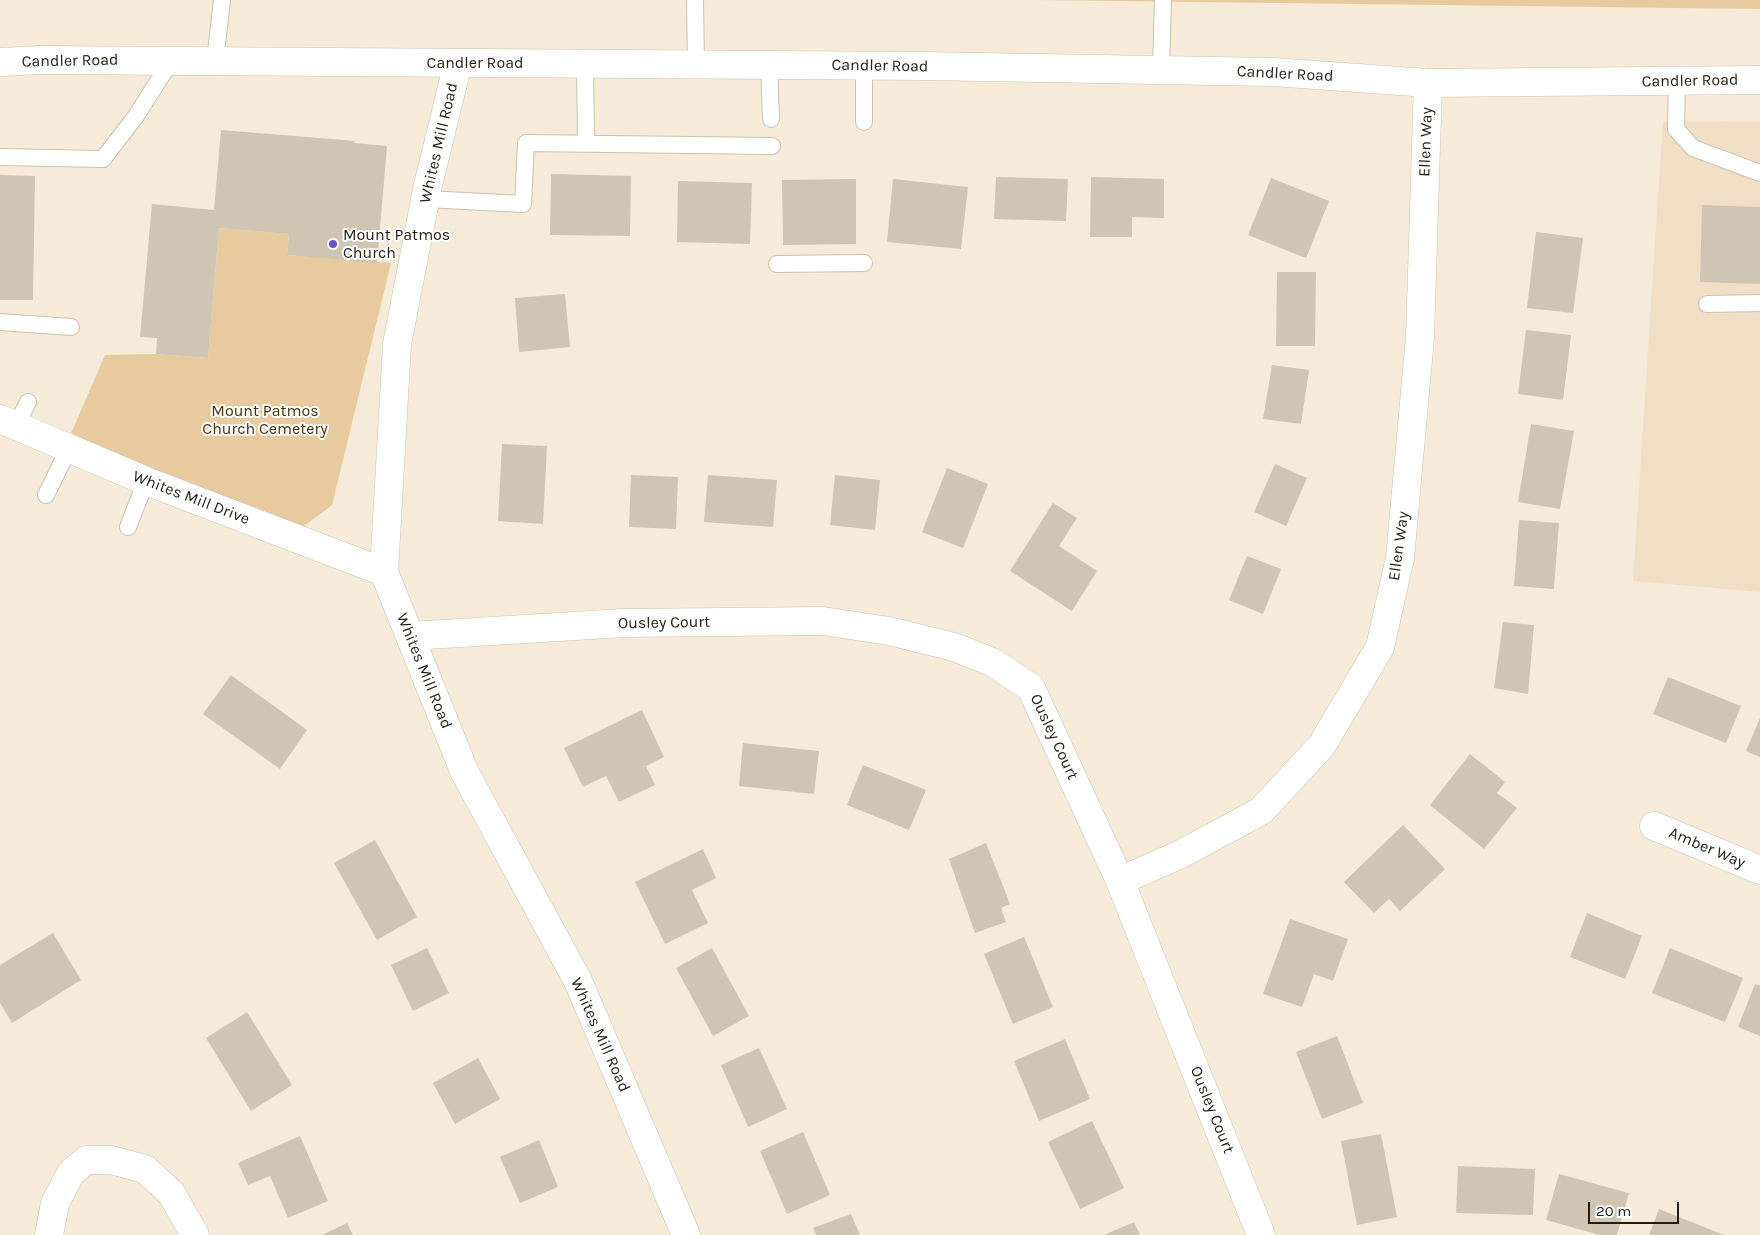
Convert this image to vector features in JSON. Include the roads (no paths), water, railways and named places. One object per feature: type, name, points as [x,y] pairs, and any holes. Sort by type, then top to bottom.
[{"type":"street","name":"Candler Road","points":[[0,62],[40,60],[215,61],[1161,70],[1273,72],[1428,83],[1760,80]]},
{"type":"street","name":"Whites Mill Road","points":[[458,63],[426,199],[397,344],[384,572],[465,773],[578,981],[686,1235]]},
{"type":"street","name":"Ellen Way","points":[[1120,881],[1182,854],[1261,811],[1322,745],[1380,647],[1400,558],[1419,346],[1428,83]]},
{"type":"street","name":"Whites Mill Drive","points":[[15,416],[69,448],[146,481],[384,572]]},
{"type":"street","name":"Ousley Court","points":[[410,636],[624,623],[823,621],[889,631],[954,647],[992,662],[1032,688],[1120,881],[1261,1235]]},
{"type":"street","name":"Amber Way","points":[[1654,826],[1760,870]]},
{"type":"street","points":[[49,1235],[55,1203],[71,1173],[86,1160],[110,1160],[145,1169],[171,1193],[195,1235]]},
{"type":"lane","points":[[215,61],[222,0]]},
{"type":"lane","points":[[694,0],[696,65]]},
{"type":"lane","points":[[1161,70],[1163,0]]},
{"type":"lane","points":[[0,157],[103,159],[136,116],[171,61]]},
{"type":"lane","points":[[585,64],[586,143]]},
{"type":"lane","points":[[769,65],[771,118]]},
{"type":"lane","points":[[864,66],[864,122]]},
{"type":"lane","points":[[1677,81],[1676,129],[1693,148],[1760,173]]},
{"type":"lane","points":[[426,199],[523,204],[526,143],[772,146]]},
{"type":"lane","points":[[777,264],[864,263]]},
{"type":"lane","points":[[1708,304],[1760,303]]},
{"type":"lane","points":[[0,322],[71,327]]},
{"type":"lane","points":[[46,495],[69,448]]},
{"type":"lane","points":[[128,527],[146,481]]},
{"type":"place","name":"Mount Patmos Church","points":[[333,244]]},
{"type":"park label","name":"Mount Patmos Church Cemetery","points":[[265,420]]}]
